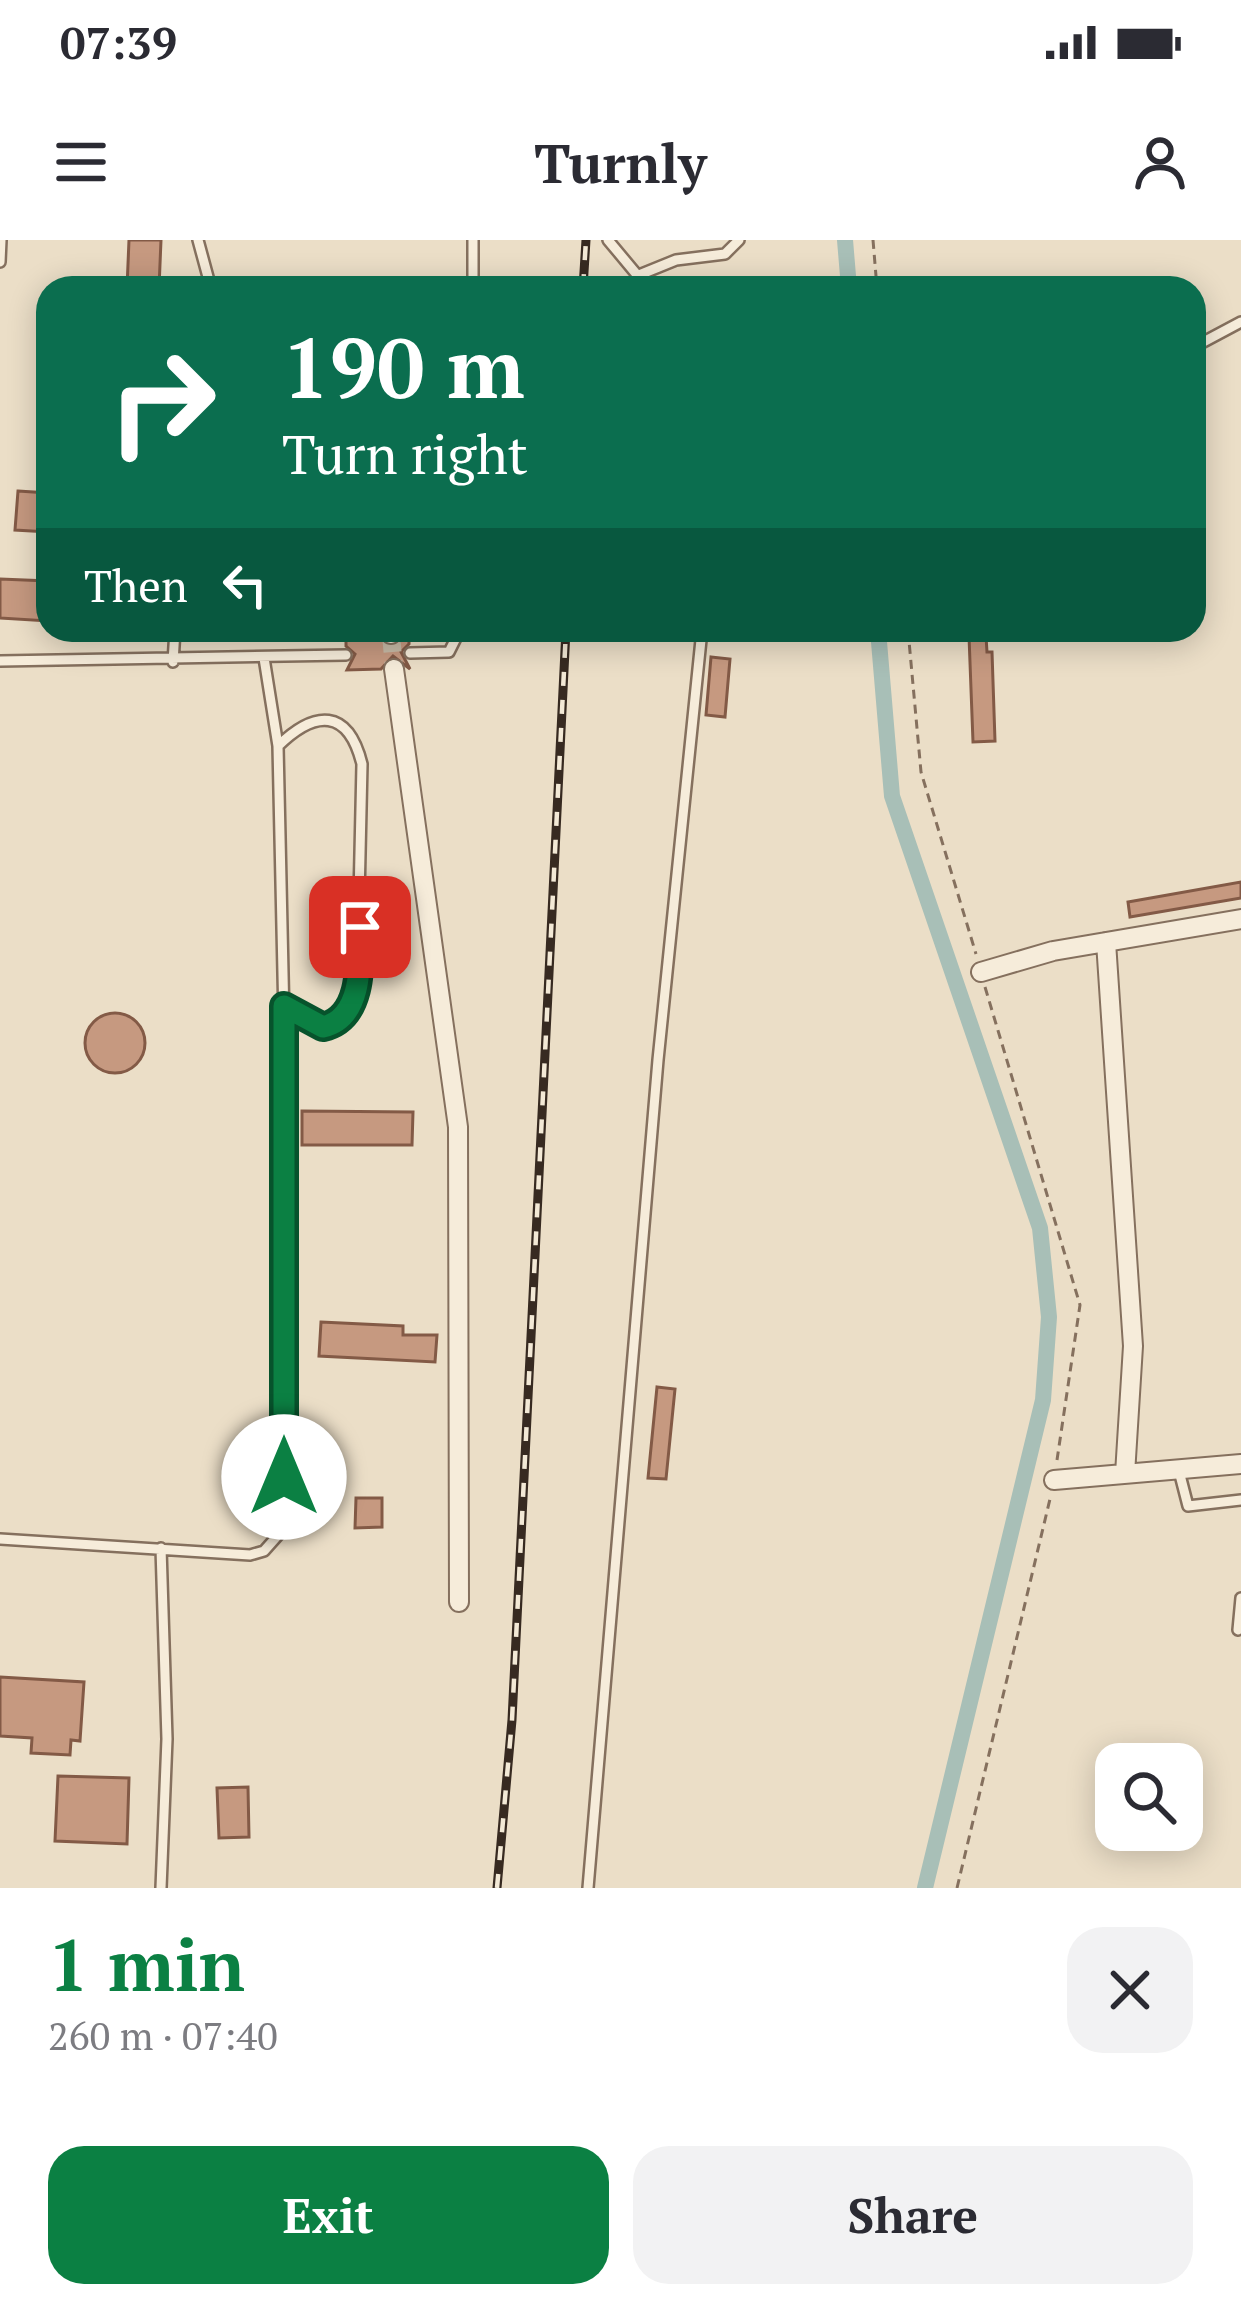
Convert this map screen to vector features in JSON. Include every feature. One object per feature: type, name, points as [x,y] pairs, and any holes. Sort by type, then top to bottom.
[{"type":"street","points":[[394,669],[458,1127],[459,1602]]},
{"type":"street","points":[[981,972],[1106,941],[1241,919]]},
{"type":"street","points":[[1106,941],[1133,1346],[1125,1474]]},
{"type":"street","points":[[1054,1480],[1241,1464]]},
{"type":"lane","points":[[0,262],[1,240]]},
{"type":"lane","points":[[198,240],[208,276]]},
{"type":"lane","points":[[473,240],[473,276]]},
{"type":"lane","points":[[608,240],[639,275],[676,260],[725,254],[739,240]]},
{"type":"lane","points":[[1206,341],[1241,322]]},
{"type":"lane","points":[[172,662],[174,642]]},
{"type":"lane","points":[[410,653],[449,652],[454,642]]},
{"type":"lane","points":[[588,1888],[656,1083],[701,642]]},
{"type":"lane","points":[[0,661],[172,662],[346,655]]},
{"type":"lane","points":[[0,1539],[250,1555],[273,1542],[283,1522],[284,1006],[278,746],[264,658]]},
{"type":"lane","points":[[278,746],[313,718],[328,719],[351,735],[362,764],[357,987],[340,1019],[328,1027],[284,1006]]},
{"type":"lane","points":[[1179,1469],[1188,1506],[1241,1500]]},
{"type":"lane","points":[[161,1549],[167,1739],[161,1888]]},
{"type":"lane","points":[[1238,1630],[1241,1598]]},
{"type":"path","points":[[873,240],[876,276]]},
{"type":"path","points":[[909,642],[921,772],[1080,1305],[1054,1480],[957,1888]]},
{"type":"building","points":[[129,240],[161,240],[160,276],[128,276]]},
{"type":"building","points":[[18,491],[36,492],[36,531],[15,530]]},
{"type":"building","points":[[0,579],[36,580],[36,620],[0,618]]},
{"type":"building","points":[[346,642],[387,642],[392,647],[409,642],[401,652],[410,669],[393,656],[381,669],[347,670],[355,654]]},
{"type":"building","points":[[969,642],[986,642],[987,652],[992,652],[995,741],[973,742]]},
{"type":"building","points":[[711,657],[730,659],[725,717],[706,715]]},
{"type":"building","points":[[1241,882],[1241,898],[1130,917],[1128,902]]},
{"type":"building","points":[[115,1013],[136,1022],[145,1043],[136,1064],[115,1073],[94,1064],[85,1043],[94,1022]]},
{"type":"building","points":[[302,1111],[413,1112],[412,1145],[302,1145]]},
{"type":"building","points":[[321,1322],[403,1326],[403,1335],[437,1335],[435,1362],[319,1356]]},
{"type":"building","points":[[657,1387],[675,1389],[666,1479],[648,1478]]},
{"type":"building","points":[[356,1498],[382,1498],[382,1527],[355,1528]]},
{"type":"building","points":[[0,1677],[84,1682],[80,1741],[71,1740],[70,1755],[31,1753],[32,1738],[0,1736]]},
{"type":"building","points":[[58,1776],[129,1778],[127,1844],[55,1841]]},
{"type":"building","points":[[248,1787],[249,1837],[219,1838],[217,1788]]},
{"type":"waterway","points":[[845,240],[848,276]]},
{"type":"waterway","points":[[879,642],[892,796],[1040,1228],[1049,1317],[1043,1400],[925,1888]]},
{"type":"tunnel","points":[[392,642],[394,669]]},
{"type":"railway","points":[[584,276],[586,240]]},
{"type":"railway","points":[[497,1888],[512,1720],[565,642]]},
{"type":"route","points":[[284,1477],[284,1006],[323,1027],[340,1019],[357,987],[360,927]]}]
